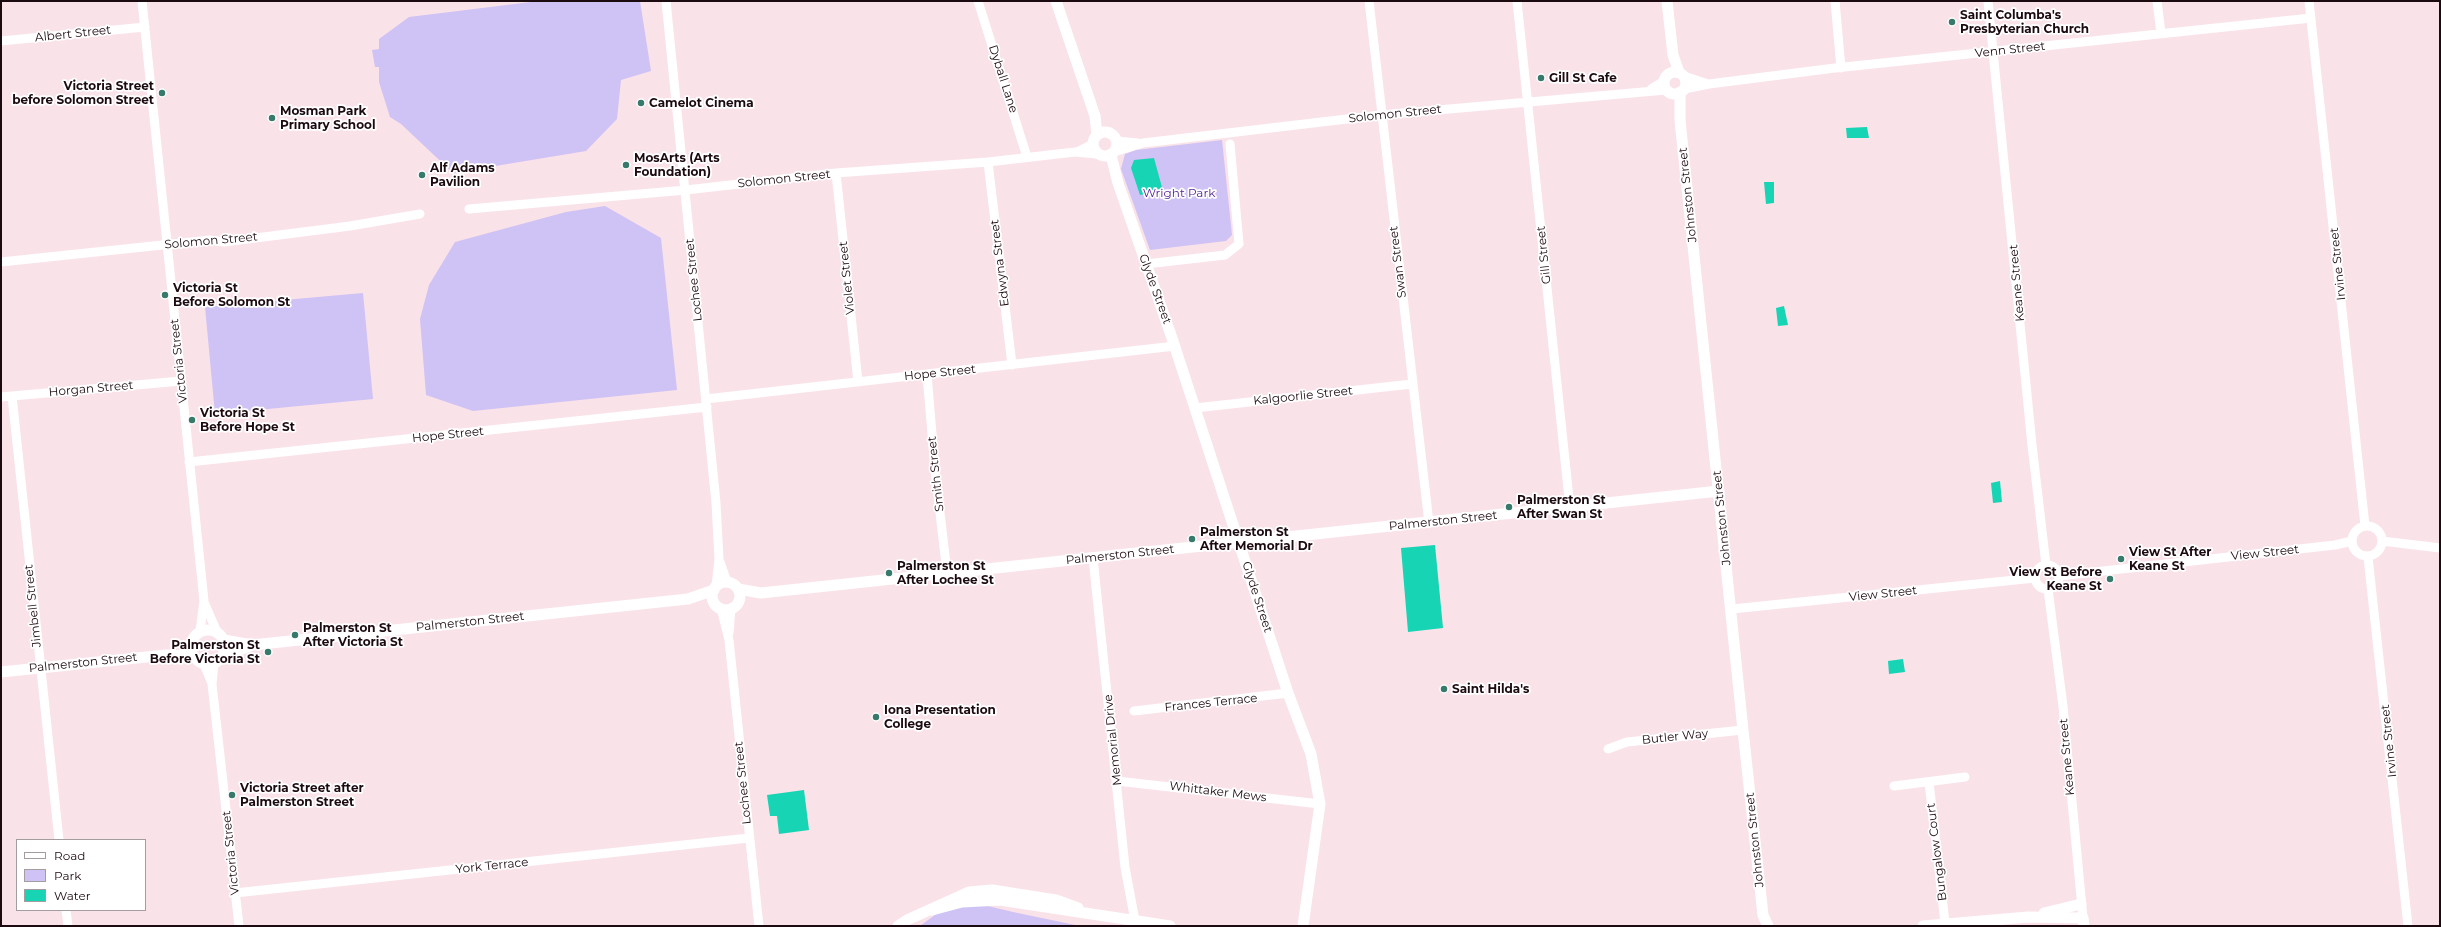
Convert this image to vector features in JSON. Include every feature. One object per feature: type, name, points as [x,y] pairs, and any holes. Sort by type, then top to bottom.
[{"type":"street","name":"Victoria Street","points":[[142,1],[204,601],[200,631]]},
{"type":"street","name":"Lochee Street","points":[[666,1],[706,403],[719,559],[715,588]]},
{"type":"street","name":"Dyball Lane","points":[[978,1],[1023,139],[1027,157]]},
{"type":"street","name":"Glyde Street","points":[[1056,1],[1175,346],[1288,693],[1311,754],[1320,804],[1303,926]]},
{"type":"street","name":"Swan Street","points":[[1369,1],[1429,523]]},
{"type":"street","name":"Gill Street","points":[[1517,1],[1570,508]]},
{"type":"street","name":"Johnston Street","points":[[1667,1],[1763,915],[1768,926]]},
{"type":"street","points":[[1834,1],[1841,68]]},
{"type":"street","name":"Keane Street","points":[[1988,1],[2032,445],[2046,565]]},
{"type":"street","points":[[2157,1],[2161,33]]},
{"type":"street","name":"Irvine Street","points":[[2309,1],[2365,526]]},
{"type":"street","name":"Venn Street","points":[[1675,83],[1709,84],[1841,68],[2311,18]]},
{"type":"street","name":"Albert Street","points":[[1,41],[145,27]]},
{"type":"street","name":"Solomon Street","points":[[469,209],[686,190],[836,173],[988,162],[1075,152],[1105,146],[1143,143],[1381,115],[1648,91],[1675,83]]},
{"type":"street","points":[[1146,264],[1225,255],[1239,244],[1230,144]]},
{"type":"street","name":"Edwyna Street","points":[[988,162],[1012,365]]},
{"type":"street","name":"Violet Street","points":[[836,173],[858,382]]},
{"type":"street","name":"Solomon Street","points":[[1,262],[210,240],[224,242],[303,232],[420,214]]},
{"type":"street","name":"Hope Street","points":[[189,462],[706,403],[858,382],[1175,346]]},
{"type":"street","name":"Smith Street","points":[[927,374],[946,573]]},
{"type":"street","name":"Horgan Street","points":[[1,398],[181,381]]},
{"type":"street","name":"Kalgoorlie Street","points":[[1195,408],[1412,384]]},
{"type":"street","name":"Jimbell Street","points":[[12,396],[59,839]]},
{"type":"street","name":"Palmerston Street","points":[[688,599],[726,606],[761,593],[1719,492]]},
{"type":"street","points":[[2365,526],[2374,528],[2382,541],[2376,553],[2368,557],[2358,554],[2352,541],[2357,530],[2365,526]]},
{"type":"street","name":"View Street","points":[[2059,576],[2335,545],[2352,541]]},
{"type":"street","points":[[2382,541],[2440,548]]},
{"type":"street","name":"Irvine Street","points":[[2368,557],[2408,926]]},
{"type":"street","name":"Memorial Drive","points":[[1093,558],[1125,867],[1135,921]]},
{"type":"street","name":"Lochee Street","points":[[719,559],[727,582]]},
{"type":"street","points":[[2046,565],[2056,569],[2059,576],[2058,583],[2048,589],[2038,585],[2035,578],[2036,571],[2046,565]]},
{"type":"street","name":"View Street","points":[[1732,609],[2035,578]]},
{"type":"street","points":[[715,588],[712,598],[726,606],[738,589],[727,582]]},
{"type":"street","name":"Palmerston Street","points":[[214,661],[252,645],[688,599],[727,582]]},
{"type":"street","name":"Palmerston Street","points":[[738,589],[761,593]]},
{"type":"street","name":"Keane Street","points":[[2048,589],[2059,676],[2083,922]]},
{"type":"street","name":"Victoria Street","points":[[204,601],[220,636]]},
{"type":"street","name":"Lochee Street","points":[[726,606],[758,926]]},
{"type":"street","points":[[211,630],[220,636],[225,651],[214,661],[194,656],[192,643],[200,631],[211,630]]},
{"type":"street","name":"Palmerston Street","points":[[220,636],[252,645]]},
{"type":"street","name":"Palmerston Street","points":[[166,655],[192,643]]},
{"type":"street","name":"Palmerston Street","points":[[1,672],[166,655],[194,656]]},
{"type":"street","name":"Victoria Street","points":[[214,661],[212,684],[239,926]]},
{"type":"street","name":"Frances Terrace","points":[[1134,711],[1288,693]]},
{"type":"street","name":"Butler Way","points":[[1608,749],[1627,742],[1743,730]]},
{"type":"street","points":[[1894,786],[1965,778]]},
{"type":"street","name":"Whittaker Mews","points":[[1117,781],[1320,804]]},
{"type":"street","name":"Bungalow Court","points":[[1929,782],[1945,923]]},
{"type":"street","name":"York Terrace","points":[[235,893],[749,838]]},
{"type":"street","points":[[898,926],[907,920],[932,910],[962,902],[1000,900],[1170,926]]},
{"type":"street","points":[[2028,917],[2081,904]]},
{"type":"street","points":[[66,911],[68,926]]},
{"type":"street","name":"Johnston Street","points":[[1760,926],[1763,915]]},
{"type":"street","points":[[1923,926],[2028,917],[2083,922]]},
{"type":"green space","points":[[539,1],[640,1],[651,71],[621,80],[617,119],[586,151],[453,173],[401,124],[390,117],[379,82],[379,67],[375,67],[372,50],[379,49],[379,39],[409,17]]},
{"type":"green space","name":"Wright Park","points":[[1222,140],[1232,235],[1226,241],[1150,250],[1121,169],[1125,154],[1136,150]]},
{"type":"green space","points":[[605,206],[661,238],[677,390],[473,411],[426,395],[420,319],[429,285],[455,242],[566,212]]},
{"type":"green space","points":[[363,293],[373,399],[215,414],[205,307]]},
{"type":"green space","points":[[971,902],[1080,926],[920,926],[943,909]]},
{"type":"water","points":[[1867,127],[1869,138],[1847,138],[1846,128]]},
{"type":"water","points":[[1154,158],[1163,191],[1140,195],[1131,168],[1134,160]]},
{"type":"water","points":[[1764,182],[1774,182],[1774,203],[1766,204]]},
{"type":"water","points":[[1784,306],[1788,325],[1778,326],[1776,308]]},
{"type":"water","points":[[2000,481],[2002,502],[1993,503],[1991,483]]},
{"type":"water","points":[[1435,545],[1443,628],[1408,632],[1401,548]]},
{"type":"water","points":[[1903,659],[1905,672],[1889,674],[1888,661]]},
{"type":"water","points":[[804,790],[809,830],[779,834],[777,816],[770,816],[767,795]]},
{"type":"place","name":"Saint Columba's Presbyterian Church","points":[[1952,22]]},
{"type":"place","name":"Gill St Cafe","points":[[1541,78]]},
{"type":"place","name":"Victoria Street before Solomon Street","points":[[162,93]]},
{"type":"place","name":"Camelot Cinema","points":[[641,103]]},
{"type":"place","name":"Mosman Park Primary School","points":[[272,118]]},
{"type":"place","name":"MosArts (Arts Foundation)","points":[[626,165]]},
{"type":"place","name":"Alf Adams Pavilion","points":[[422,175]]},
{"type":"place","name":"Victoria St Before Solomon St","points":[[165,295]]},
{"type":"place","name":"Victoria St Before Hope St","points":[[192,420]]},
{"type":"place","name":"Palmerston St After Swan St","points":[[1509,507]]},
{"type":"place","name":"Palmerston St After Memorial Dr","points":[[1192,539]]},
{"type":"place","name":"View St After Keane St","points":[[2121,559]]},
{"type":"place","name":"Palmerston St After Lochee St","points":[[889,573]]},
{"type":"place","name":"View St Before Keane St","points":[[2110,579]]},
{"type":"place","name":"Palmerston St After Victoria St","points":[[295,635]]},
{"type":"place","name":"Palmerston St Before Victoria St","points":[[268,652]]},
{"type":"place","name":"Saint Hilda's","points":[[1444,689]]},
{"type":"place","name":"Iona Presentation College","points":[[876,717]]},
{"type":"place","name":"Victoria Street after Palmerston Street","points":[[232,795]]}]
